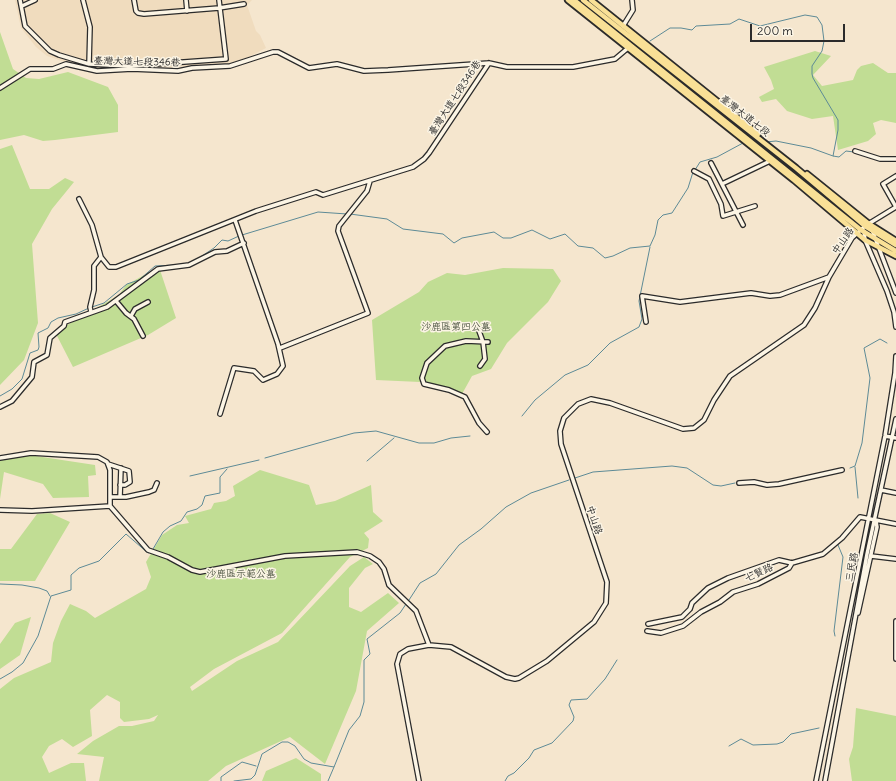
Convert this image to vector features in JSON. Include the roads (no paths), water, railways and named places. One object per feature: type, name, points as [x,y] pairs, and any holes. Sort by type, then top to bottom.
[{"type":"main road","name":"臺灣大道七段","points":[[568,0],[860,231],[896,251]]},
{"type":"main road","name":"臺灣大道七段","points":[[574,0],[756,145],[860,231],[865,240],[878,245],[896,256]]},
{"type":"main road","name":"臺灣大道七段","points":[[583,0],[867,225],[896,241]]},
{"type":"main road","name":"臺灣大道七段","points":[[591,0],[867,225],[872,231],[896,246]]},
{"type":"main road","name":"臺灣大道七段","points":[[756,145],[759,151],[794,180]]},
{"type":"street","points":[[20,0],[25,26],[38,40],[58,55],[89,64],[128,66],[226,59],[219,0]]},
{"type":"street","points":[[22,6],[35,0]]},
{"type":"street","points":[[83,0],[90,27],[89,64]]},
{"type":"street","points":[[134,0],[138,13],[187,11],[244,4]]},
{"type":"street","points":[[186,0],[187,11]]},
{"type":"street","points":[[623,26],[632,10],[632,0]]},
{"type":"street","points":[[489,63],[507,67],[573,67],[615,59],[628,48]]},
{"type":"street","name":"臺灣大道七段346巷","points":[[0,88],[30,69],[53,69],[66,64],[97,71],[132,69],[178,71],[192,68],[240,64],[273,52],[283,54],[309,68],[336,64],[364,71],[489,63]]},
{"type":"street","name":"臺灣大道七段346巷","points":[[101,257],[109,267],[116,267],[256,211],[316,192],[324,195],[413,167],[424,159],[489,63]]},
{"type":"street","points":[[855,151],[880,159],[896,159]]},
{"type":"street","points":[[722,184],[770,161]]},
{"type":"street","points":[[711,163],[743,225]]},
{"type":"street","points":[[694,171],[709,179],[722,206],[723,216],[756,206]]},
{"type":"street","points":[[896,176],[883,184],[896,207]]},
{"type":"street","points":[[280,348],[368,313],[338,234],[338,228],[367,191],[370,181]]},
{"type":"street","points":[[79,199],[92,225],[101,257],[94,266],[94,290],[90,307],[91,312]]},
{"type":"street","name":"中山路","points":[[419,781],[397,664],[398,658],[403,651],[429,645],[443,646],[459,650],[506,677],[515,679],[524,676],[547,661],[594,622],[606,603],[607,582],[560,444],[560,430],[564,418],[578,404],[592,399],[610,403],[683,429],[694,428],[704,420],[714,400],[730,376],[804,325],[815,308],[829,276],[860,231],[896,207]]},
{"type":"street","points":[[220,414],[234,368],[254,371],[263,380],[271,378],[277,374],[284,366],[280,348],[235,220]]},
{"type":"street","points":[[872,231],[896,294]]},
{"type":"street","points":[[865,240],[887,291],[894,312],[896,327]]},
{"type":"street","points":[[0,406],[12,400],[32,377],[34,362],[47,354],[50,338],[64,326],[65,322],[107,307],[158,269],[189,265],[215,252],[227,250],[244,243]]},
{"type":"street","points":[[646,322],[642,296],[680,302],[751,292],[770,296],[780,295],[829,276]]},
{"type":"street","points":[[116,301],[126,314],[131,316],[139,326],[143,336]]},
{"type":"street","points":[[131,316],[135,309],[148,302]]},
{"type":"street","points":[[479,331],[486,342],[485,359],[480,366]]},
{"type":"street","points":[[486,342],[466,341],[445,346],[425,365],[422,381],[426,385],[449,390],[465,397],[479,423],[487,432]]},
{"type":"street","name":"三民路","points":[[816,781],[840,668],[885,436],[895,374],[896,356]]},
{"type":"street","name":"三民路","points":[[825,781],[875,518],[894,437],[896,419]]},
{"type":"street","points":[[885,436],[894,437]]},
{"type":"street","points":[[0,458],[31,453],[98,457],[108,464],[129,471],[130,482],[120,485]]},
{"type":"street","points":[[108,464],[110,470],[110,506],[148,550],[196,571],[213,571],[285,556],[357,552],[370,556],[379,562],[384,569],[389,585],[416,611],[429,645]]},
{"type":"street","points":[[120,497],[121,468]]},
{"type":"street","points":[[739,483],[754,482],[767,485],[779,484],[842,470]]},
{"type":"street","points":[[110,496],[126,497],[149,492],[154,490],[157,483]]},
{"type":"street","points":[[881,490],[896,493]]},
{"type":"street","points":[[0,510],[32,511],[110,506]]},
{"type":"street","name":"七賢路","points":[[647,631],[661,633],[683,626],[701,612],[720,602],[733,592],[758,584],[789,568],[792,563],[824,554],[842,538],[860,517],[869,518]]},
{"type":"street","points":[[869,518],[875,518],[896,524]]},
{"type":"street","name":"三民路","points":[[855,624],[877,527],[875,518]]},
{"type":"street","points":[[871,556],[896,559]]},
{"type":"street","points":[[648,624],[682,617],[690,609],[692,603],[708,588],[728,578],[779,560],[792,563]]},
{"type":"street","points":[[896,621],[896,659]]},
{"type":"street","points":[[840,668],[847,669]]},
{"type":"waterway","points":[[650,41],[670,28],[692,30],[696,26],[730,24],[739,19],[760,26],[805,15],[817,17],[822,25],[824,41],[822,51],[812,66],[812,74],[838,120],[838,130],[833,156],[839,157],[846,151],[854,152]]},
{"type":"waterway","points":[[766,142],[776,141],[811,148],[833,156]]},
{"type":"waterway","points":[[695,170],[700,162],[717,157],[743,143]]},
{"type":"waterway","points":[[350,214],[387,219],[403,229],[443,234],[454,243],[462,238],[494,232],[503,238],[511,238],[532,230],[550,239],[565,234],[578,246],[593,248],[605,258],[630,248],[650,246],[655,235],[658,220],[663,215],[672,213],[688,188],[693,172]]},
{"type":"waterway","points":[[242,235],[318,212],[347,214]]},
{"type":"waterway","points":[[199,258],[214,248],[222,240],[228,241],[239,236]]},
{"type":"waterway","points":[[522,416],[535,400],[565,375],[588,365],[610,343],[639,327],[642,319],[639,301],[650,247]]},
{"type":"waterway","points":[[92,307],[104,303],[127,284],[139,280],[155,266],[176,265]]},
{"type":"waterway","points":[[0,396],[12,389],[22,379],[30,353],[38,350],[38,333],[48,328],[51,322],[58,318],[76,314],[89,308]]},
{"type":"waterway","points":[[850,468],[855,466],[862,443],[870,378],[864,348],[880,339],[887,343]]},
{"type":"waterway","points":[[265,458],[354,433],[376,431],[419,443],[434,443],[451,438],[470,436]]},
{"type":"waterway","points":[[367,461],[394,438]]},
{"type":"waterway","points":[[190,476],[259,460]]},
{"type":"waterway","points":[[575,478],[593,472],[672,466],[687,468],[713,485],[721,486],[735,483]]},
{"type":"waterway","points":[[855,467],[858,498]]},
{"type":"waterway","points":[[153,549],[163,532],[170,526],[181,521],[187,512],[197,509],[202,505],[205,496],[220,493],[220,477],[227,469]]},
{"type":"waterway","points":[[409,600],[420,583],[436,574],[459,545],[481,529],[506,507],[531,493],[569,480]]},
{"type":"waterway","points":[[0,679],[23,663],[38,636],[51,596],[71,590],[71,575],[79,568],[99,561],[126,534],[148,553]]},
{"type":"waterway","points":[[835,636],[834,631],[843,557],[838,545]]},
{"type":"waterway","points":[[723,582],[780,562]]},
{"type":"waterway","points":[[0,584],[22,585],[39,588],[47,591],[50,596]]},
{"type":"waterway","points":[[706,592],[713,587]]},
{"type":"waterway","points":[[694,604],[698,600]]},
{"type":"waterway","points":[[234,781],[251,779],[255,775],[262,754],[282,742],[288,742],[295,746],[304,759],[311,763],[334,767],[349,730],[360,716],[364,702],[364,660],[370,654],[367,639],[400,613],[406,604]]},
{"type":"waterway","points":[[505,781],[508,776],[514,773],[529,758],[534,750],[552,743],[573,721],[574,717],[569,705],[571,700],[587,699],[605,679],[617,660]]},
{"type":"waterway","points":[[729,746],[741,739],[753,745],[777,744],[783,742],[791,734],[819,728]]},
{"type":"waterway","points":[[221,781],[221,777],[242,762],[256,766]]},
{"type":"waterway","points":[[328,781],[334,767]]},
{"type":"park label","name":"沙鹿區第四公墓","points":[[456,327]]},
{"type":"park label","name":"沙鹿區示範公墓","points":[[241,574]]}]
